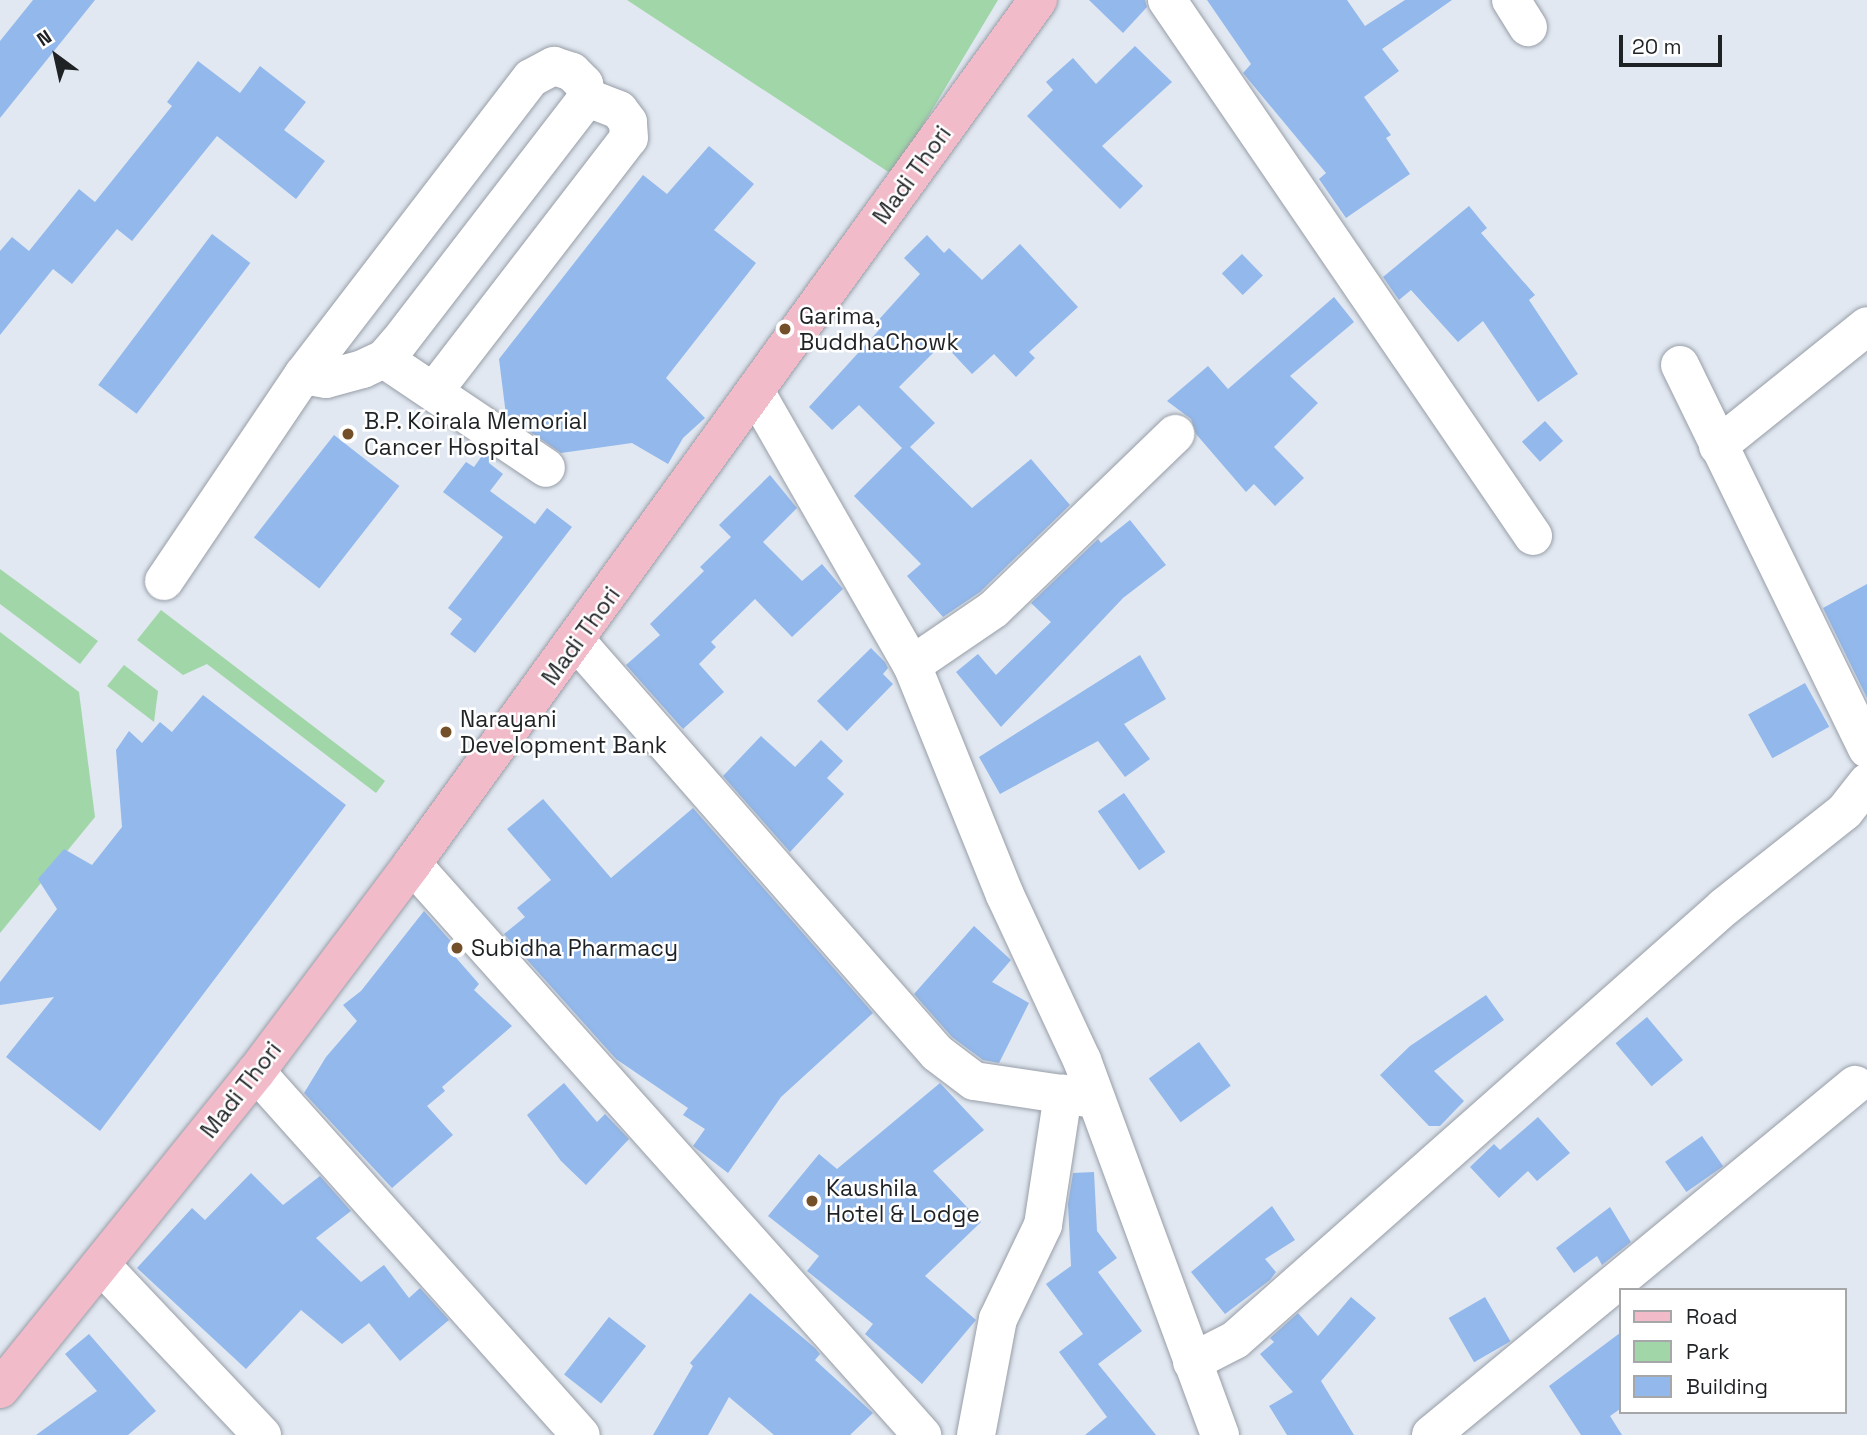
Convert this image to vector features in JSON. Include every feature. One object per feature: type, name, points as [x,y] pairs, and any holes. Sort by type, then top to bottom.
[{"type":"main road","name":"Madi Thori","points":[[0,1389],[103,1266],[256,1072],[412,864],[577,642],[1038,0]]},
{"type":"street","points":[[1167,0],[1534,536]]},
{"type":"street","points":[[164,581],[303,375],[531,78],[554,66],[572,72],[584,83],[587,98],[384,359],[326,379],[303,375]]},
{"type":"street","points":[[434,391],[628,138],[628,122],[619,110],[587,98]]},
{"type":"street","points":[[1718,446],[1867,326]]},
{"type":"street","points":[[384,359],[546,468]]},
{"type":"street","points":[[1680,365],[1867,749]]},
{"type":"street","points":[[756,393],[912,665],[1005,895],[1082,1060],[1079,1097],[1043,1225],[998,1319],[975,1435]]},
{"type":"street","points":[[912,665],[994,609],[1175,434]]},
{"type":"street","points":[[577,642],[937,1053],[974,1081],[1079,1097]]},
{"type":"street","points":[[1192,1362],[1236,1340],[1724,907],[1845,811],[1867,783]]},
{"type":"street","points":[[412,864],[922,1435]]},
{"type":"street","points":[[256,1072],[581,1435]]},
{"type":"street","points":[[1432,1435],[1855,1085]]},
{"type":"street","points":[[1079,1097],[1192,1362],[1220,1435]]},
{"type":"street","points":[[103,1266],[262,1435]]},
{"type":"green space","points":[[627,0],[998,0],[893,175]]},
{"type":"green space","points":[[0,569],[98,641],[80,664],[0,604]]},
{"type":"green space","points":[[161,610],[385,781],[376,793],[207,664],[183,675],[137,640]]},
{"type":"green space","points":[[0,632],[79,692],[95,817],[0,933]]},
{"type":"green space","points":[[124,665],[158,691],[154,722],[107,686]]},
{"type":"building","points":[[33,0],[95,0],[0,118],[0,41]]},
{"type":"building","points":[[1089,0],[1145,0],[1147,7],[1123,33]]},
{"type":"building","points":[[1207,0],[1347,0],[1365,26],[1405,0],[1452,0],[1382,49],[1399,71],[1364,97],[1391,135],[1386,138],[1410,174],[1346,218],[1319,179],[1326,173],[1243,73],[1251,64]]},
{"type":"building","points":[[1135,46],[1172,82],[1102,146],[1143,186],[1120,209],[1027,116],[1053,90],[1046,82],[1073,58],[1096,84]]},
{"type":"building","points":[[198,61],[240,93],[260,66],[306,102],[284,130],[325,161],[296,199],[217,136],[132,241],[117,229],[72,284],[53,269],[0,335],[0,251],[12,237],[29,251],[79,189],[95,202],[172,106],[167,102]]},
{"type":"building","points":[[709,146],[754,184],[714,230],[756,263],[666,378],[705,418],[683,438],[668,464],[632,443],[561,453],[506,415],[499,359],[643,175],[667,194]]},
{"type":"building","points":[[1469,206],[1487,228],[1481,233],[1535,295],[1529,300],[1578,374],[1538,402],[1483,321],[1458,342],[1411,290],[1399,300],[1383,277]]},
{"type":"building","points":[[212,234],[250,263],[137,414],[98,385]]},
{"type":"building","points":[[927,235],[944,253],[949,248],[982,280],[1020,244],[1078,307],[1029,352],[1035,358],[1016,377],[994,354],[972,374],[943,343],[899,387],[935,423],[910,447],[972,508],[1031,459],[1070,505],[980,592],[943,617],[907,576],[921,564],[854,496],[902,448],[859,405],[832,430],[809,407],[879,330],[874,325],[920,274],[904,258]]},
{"type":"building","points":[[1242,254],[1263,276],[1243,295],[1222,273]]},
{"type":"building","points":[[1334,297],[1354,322],[1290,376],[1318,403],[1274,447],[1304,478],[1275,506],[1254,484],[1246,492],[1196,434],[1191,419],[1167,401],[1208,366],[1228,389]]},
{"type":"building","points":[[1545,421],[1563,441],[1540,462],[1522,442]]},
{"type":"building","points":[[334,435],[399,486],[319,589],[254,537]]},
{"type":"building","points":[[484,453],[497,462],[489,463],[503,474],[490,491],[535,524],[547,508],[572,527],[475,653],[450,634],[462,619],[448,608],[503,537],[443,492],[466,462],[474,467]]},
{"type":"building","points":[[770,475],[797,508],[763,542],[802,581],[822,564],[843,589],[792,637],[755,599],[711,642],[716,647],[699,664],[724,692],[683,729],[626,665],[660,635],[650,624],[704,571],[700,567],[731,537],[719,525]]},
{"type":"building","points":[[1130,520],[1166,565],[1123,598],[1001,727],[956,672],[978,654],[996,675],[1051,622],[1031,603],[1098,539],[1101,543]]},
{"type":"building","points":[[1867,584],[1867,698],[1823,608]]},
{"type":"building","points":[[871,648],[885,662],[888,668],[883,674],[893,684],[847,731],[817,701]]},
{"type":"building","points":[[1140,655],[1166,699],[1124,724],[1150,759],[1125,777],[1098,741],[1000,794],[979,757]]},
{"type":"building","points":[[1805,683],[1829,727],[1772,758],[1748,715]]},
{"type":"building","points":[[203,695],[346,805],[100,1131],[6,1057],[54,997],[0,1005],[0,982],[57,909],[38,879],[64,849],[92,865],[122,827],[116,750],[129,731],[142,743],[160,722],[172,732]]},
{"type":"building","points":[[761,736],[795,767],[821,740],[843,761],[827,778],[844,794],[790,852],[723,776]]},
{"type":"building","points":[[1124,793],[1165,852],[1139,870],[1098,811]]},
{"type":"building","points":[[543,799],[611,878],[693,808],[873,1013],[781,1097],[728,1173],[693,1146],[705,1129],[683,1115],[688,1108],[616,1059],[504,934],[525,917],[517,908],[551,880],[507,829]]},
{"type":"building","points":[[424,911],[456,947],[451,952],[479,984],[474,990],[512,1026],[442,1087],[445,1091],[427,1106],[453,1135],[392,1188],[304,1093],[326,1057],[357,1021],[343,1005],[361,991]]},
{"type":"building","points":[[974,926],[1011,960],[992,982],[1029,1003],[999,1063],[983,1060],[952,1037],[914,994]]},
{"type":"building","points":[[1486,995],[1504,1020],[1434,1071],[1464,1101],[1440,1126],[1429,1126],[1380,1075],[1410,1046]]},
{"type":"building","points":[[1647,1017],[1683,1060],[1652,1086],[1616,1043]]},
{"type":"building","points":[[1199,1042],[1231,1086],[1181,1122],[1149,1078]]},
{"type":"building","points":[[564,1083],[597,1122],[605,1114],[629,1139],[586,1185],[561,1161],[527,1115]]},
{"type":"building","points":[[940,1083],[984,1130],[933,1171],[981,1222],[925,1276],[976,1320],[922,1384],[865,1334],[873,1324],[807,1271],[819,1256],[768,1216],[819,1154],[837,1169]]},
{"type":"building","points":[[1538,1117],[1570,1153],[1537,1181],[1528,1171],[1499,1198],[1470,1167],[1494,1144],[1500,1150]]},
{"type":"building","points":[[1702,1136],[1723,1166],[1686,1192],[1665,1162]]},
{"type":"building","points":[[1094,1172],[1097,1231],[1117,1258],[1098,1272],[1142,1331],[1098,1364],[1156,1435],[1085,1435],[1107,1417],[1059,1352],[1083,1334],[1046,1284],[1071,1266],[1068,1204],[1073,1173]]},
{"type":"building","points":[[251,1173],[283,1205],[320,1176],[351,1211],[316,1238],[361,1282],[384,1265],[409,1298],[420,1288],[449,1320],[400,1361],[369,1323],[342,1344],[301,1310],[246,1369],[137,1268],[192,1208],[205,1220]]},
{"type":"building","points":[[1272,1206],[1295,1240],[1265,1259],[1276,1272],[1270,1280],[1225,1314],[1191,1272]]},
{"type":"building","points":[[1610,1207],[1631,1242],[1602,1265],[1597,1256],[1574,1273],[1556,1248]]},
{"type":"building","points":[[750,1293],[815,1348],[820,1354],[815,1360],[873,1413],[850,1435],[774,1435],[729,1397],[708,1435],[653,1435],[693,1366],[690,1363]]},
{"type":"building","points":[[1351,1297],[1376,1318],[1321,1381],[1354,1435],[1287,1435],[1269,1406],[1293,1392],[1260,1354],[1274,1342],[1270,1338],[1298,1313],[1318,1336]]},
{"type":"building","points":[[1485,1297],[1510,1341],[1474,1362],[1449,1318]]},
{"type":"building","points":[[609,1317],[646,1346],[601,1403],[564,1375]]},
{"type":"building","points":[[89,1334],[156,1411],[128,1435],[36,1435],[97,1391],[65,1354]]},
{"type":"building","points":[[1618,1334],[1618,1410],[1610,1416],[1622,1435],[1581,1435],[1549,1386]]},
{"type":"place","name":"Garima, BuddhaChowk","points":[[785,329]]},
{"type":"place","name":"B.P. Koirala Memorial Cancer Hospital","points":[[348,434]]},
{"type":"place","name":"Narayani Development Bank","points":[[446,732]]},
{"type":"place","name":"Subidha Pharmacy","points":[[457,948]]},
{"type":"place","name":"Kaushila Hotel & Lodge","points":[[812,1201]]}]
